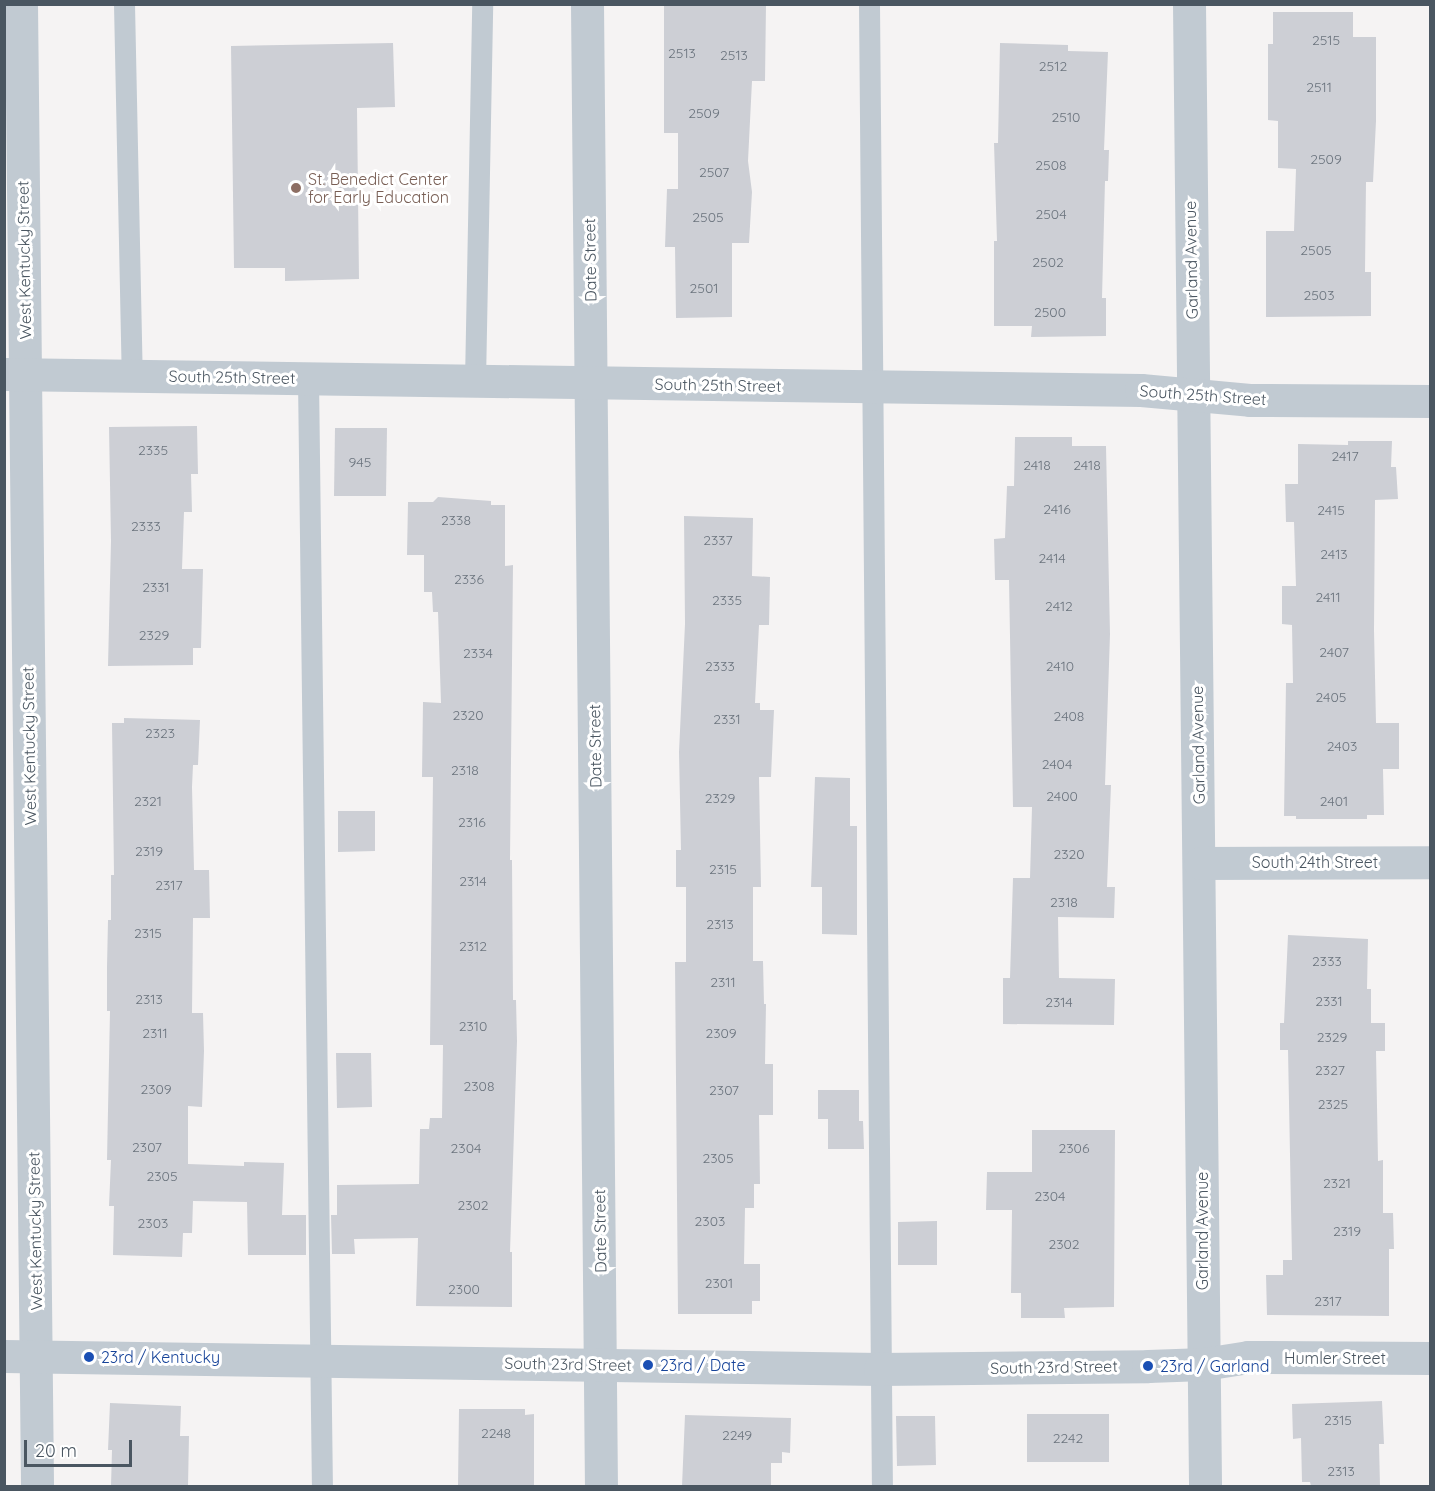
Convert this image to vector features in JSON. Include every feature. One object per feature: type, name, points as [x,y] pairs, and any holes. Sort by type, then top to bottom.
[{"type":"street","name":"West Kentucky Street","points":[[21,4],[15,374],[20,1356],[37,1486]]},
{"type":"street","name":"Date Street","points":[[587,4],[601,1486]]},
{"type":"street","name":"Garland Avenue","points":[[1189,4],[1205,1486]]},
{"type":"street","name":"South 25th Street","points":[[15,374],[1141,390],[1250,400],[1431,401]]},
{"type":"street","name":"South 24th Street","points":[[1200,863],[1431,862]]},
{"type":"street","name":"South 23rd Street","points":[[20,1356],[880,1369],[1203,1364]]},
{"type":"street","name":"Humler Street","points":[[1203,1364],[1248,1357],[1431,1358]]},
{"type":"lane","points":[[124,4],[132,376]]},
{"type":"lane","points":[[475,381],[482,4]]},
{"type":"lane","points":[[869,4],[882,1486]]},
{"type":"lane","points":[[308,378],[322,1486]]},
{"type":"building","points":[[664,4],[766,4],[765,81],[752,81],[748,161],[752,192],[749,243],[732,243],[732,317],[676,318],[675,247],[665,247],[667,189],[678,189],[678,133],[664,133]]},
{"type":"building","points":[[1273,12],[1353,12],[1353,37],[1376,37],[1373,182],[1366,182],[1365,272],[1371,272],[1371,316],[1266,317],[1266,231],[1294,231],[1296,169],[1278,168],[1278,121],[1268,120],[1268,44],[1273,44]]},
{"type":"building","name":"St. Benedict Center for Early Education","points":[[393,43],[395,107],[357,108],[359,279],[285,281],[285,268],[234,268],[231,46]]},
{"type":"building","points":[[1000,43],[1068,45],[1068,51],[1108,52],[1104,150],[1109,150],[1108,181],[1105,181],[1102,298],[1106,298],[1106,336],[1031,337],[1032,326],[994,326],[994,241],[997,241],[994,143],[998,143]]},
{"type":"building","points":[[197,426],[198,474],[191,474],[192,512],[184,512],[182,569],[203,569],[201,648],[193,648],[193,665],[108,666],[111,541],[109,427]]},
{"type":"building","points":[[335,428],[387,428],[386,496],[334,496]]},
{"type":"building","points":[[1015,437],[1072,437],[1072,446],[1106,446],[1110,634],[1105,785],[1111,785],[1107,887],[1115,887],[1114,918],[1058,917],[1059,978],[1115,979],[1114,1025],[1003,1024],[1003,978],[1010,978],[1013,878],[1030,878],[1032,807],[1013,807],[1009,580],[995,580],[994,539],[1005,538],[1007,486],[1014,486]]},
{"type":"building","points":[[1348,441],[1392,441],[1391,467],[1396,467],[1398,499],[1375,500],[1374,630],[1376,723],[1399,723],[1399,769],[1383,769],[1384,815],[1367,815],[1367,819],[1296,819],[1296,816],[1284,816],[1286,683],[1293,683],[1292,625],[1282,624],[1282,586],[1296,586],[1294,522],[1286,522],[1285,484],[1298,484],[1298,444],[1348,445]]},
{"type":"building","points":[[438,497],[491,501],[491,505],[505,505],[505,566],[513,565],[510,860],[512,860],[513,1000],[516,1000],[517,1041],[510,1252],[512,1252],[512,1307],[416,1306],[418,1238],[354,1239],[355,1254],[332,1254],[331,1215],[337,1215],[337,1185],[419,1184],[420,1129],[429,1129],[430,1118],[442,1118],[443,1045],[430,1045],[433,777],[422,777],[423,702],[441,703],[438,612],[433,612],[432,592],[424,592],[424,555],[407,555],[408,502],[433,502]]},
{"type":"building","points":[[684,516],[753,518],[752,576],[770,577],[769,625],[759,625],[755,703],[760,703],[760,710],[774,710],[771,777],[759,777],[761,887],[753,887],[753,961],[763,961],[764,1004],[766,1004],[765,1064],[773,1064],[773,1115],[759,1115],[760,1184],[754,1184],[754,1208],[745,1208],[744,1264],[760,1264],[760,1301],[752,1301],[752,1314],[678,1314],[675,962],[686,962],[686,887],[676,887],[676,850],[681,850],[679,752],[685,624]]},
{"type":"building","points":[[124,718],[200,720],[198,765],[193,765],[192,787],[194,870],[209,870],[210,918],[193,918],[192,1013],[203,1013],[204,1051],[202,1107],[188,1106],[188,1164],[244,1166],[244,1162],[284,1163],[282,1215],[306,1215],[306,1255],[248,1255],[247,1202],[193,1201],[192,1233],[183,1233],[182,1257],[113,1255],[114,1206],[109,1206],[111,1160],[107,1160],[110,1011],[107,1011],[107,967],[108,920],[111,920],[111,875],[114,875],[112,723],[124,723]]},
{"type":"building","points":[[815,777],[850,778],[850,826],[857,826],[857,935],[822,934],[822,887],[811,887]]},
{"type":"building","points":[[338,811],[375,811],[375,851],[338,852]]},
{"type":"building","points":[[1288,935],[1368,939],[1367,989],[1371,989],[1371,1023],[1385,1023],[1385,1051],[1376,1051],[1378,1161],[1383,1160],[1383,1213],[1393,1213],[1394,1249],[1389,1249],[1389,1316],[1267,1315],[1266,1275],[1283,1275],[1283,1260],[1292,1260],[1288,1050],[1280,1050],[1280,1023],[1284,1023]]},
{"type":"building","points":[[336,1053],[371,1053],[372,1107],[337,1108]]},
{"type":"building","points":[[818,1090],[859,1090],[859,1121],[863,1121],[864,1149],[828,1149],[828,1119],[818,1119]]},
{"type":"building","points":[[1032,1130],[1115,1130],[1114,1307],[1064,1308],[1065,1318],[1021,1318],[1021,1293],[1011,1293],[1012,1210],[986,1210],[987,1172],[1032,1172]]},
{"type":"building","points":[[937,1221],[937,1265],[898,1265],[898,1222]]},
{"type":"building","points":[[1382,1401],[1384,1444],[1379,1444],[1380,1486],[1311,1486],[1310,1482],[1302,1482],[1301,1438],[1293,1439],[1292,1404]]},
{"type":"building","points":[[110,1403],[181,1406],[180,1436],[189,1436],[188,1486],[111,1486],[112,1450],[108,1450]]},
{"type":"building","points":[[459,1409],[525,1409],[525,1415],[534,1414],[534,1486],[458,1486]]},
{"type":"building","points":[[1027,1414],[1109,1414],[1109,1462],[1027,1462]]},
{"type":"building","points":[[685,1415],[791,1418],[790,1453],[782,1452],[782,1463],[771,1463],[771,1486],[682,1486]]},
{"type":"building","points":[[896,1416],[935,1416],[936,1465],[897,1466]]},
{"type":"place","name":"St. Benedict Center for Early Education","points":[[296,188]]},
{"type":"place","name":"23rd / Kentucky","points":[[89,1357]]},
{"type":"place","name":"23rd / Date","points":[[648,1365]]},
{"type":"place","name":"23rd / Garland","points":[[1148,1366]]}]
